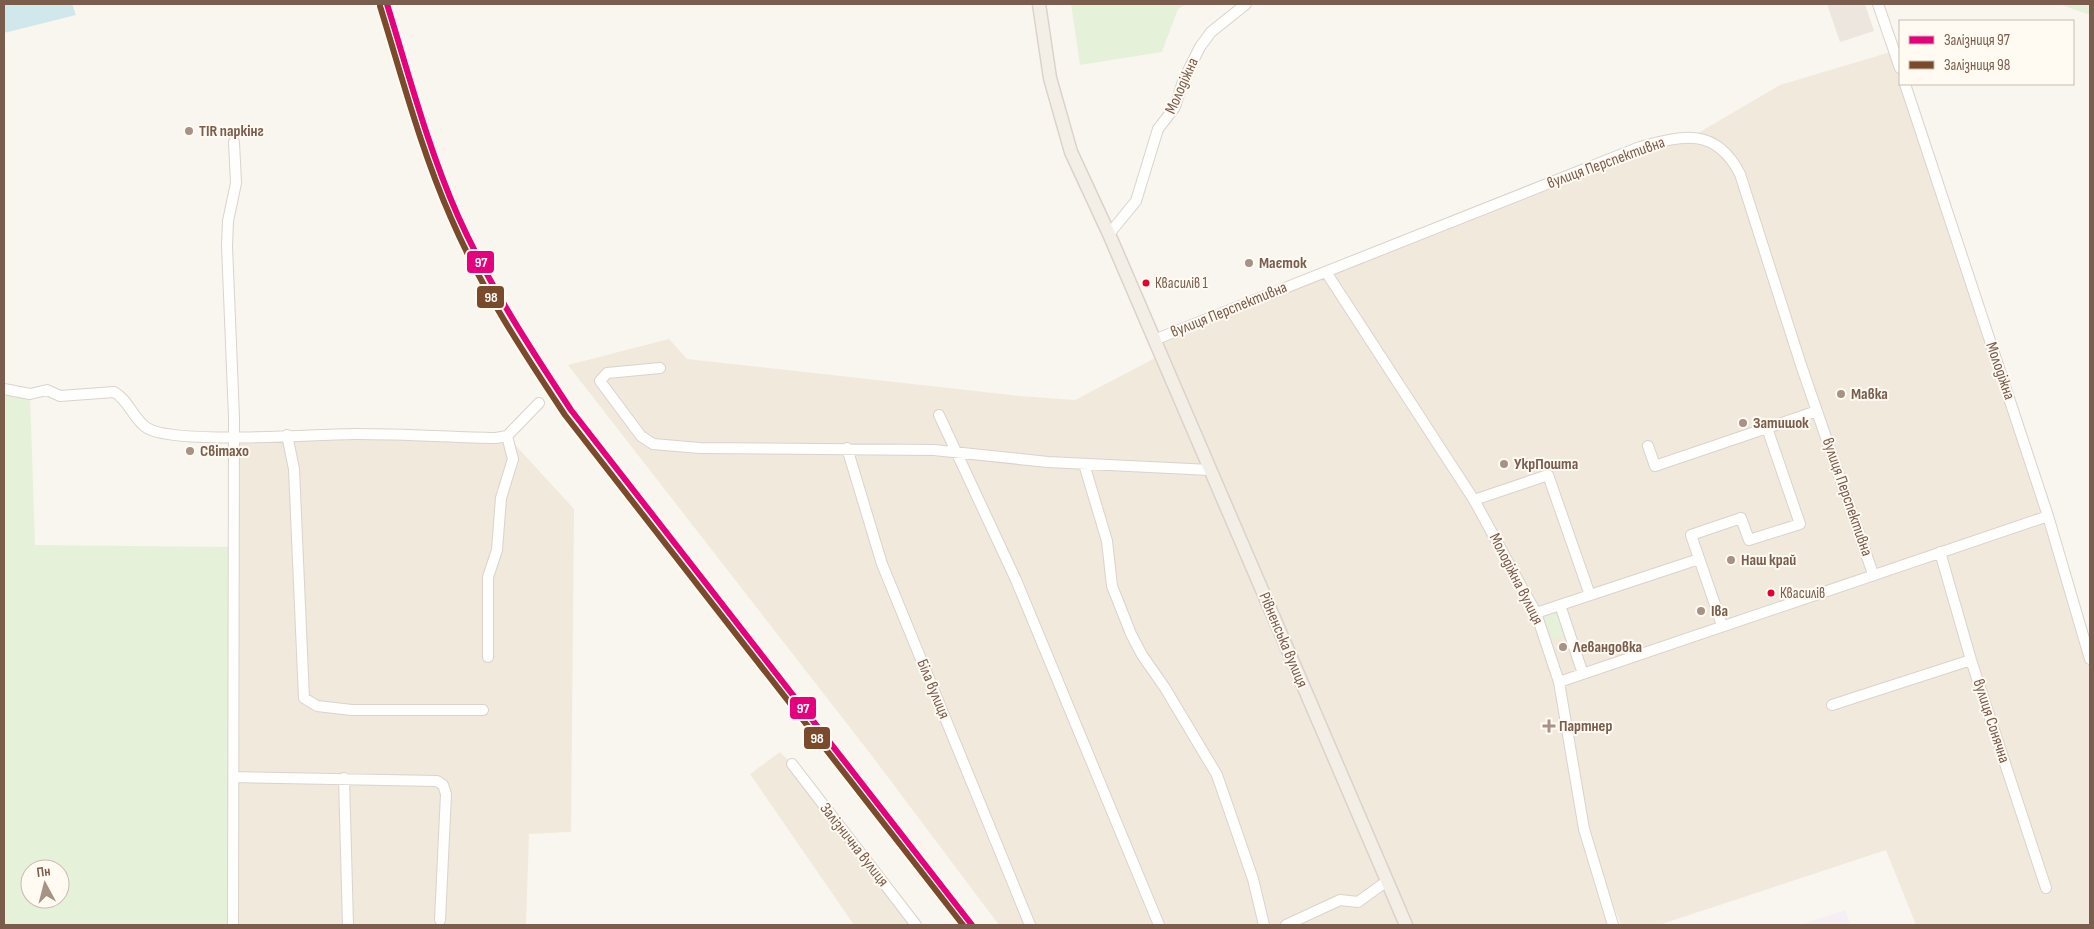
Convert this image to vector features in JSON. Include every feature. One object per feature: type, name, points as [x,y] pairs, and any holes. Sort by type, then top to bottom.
[{"type":"main road","name":"Рівненська вулиця","points":[[1039,4],[1050,78],[1071,152],[1110,234],[1406,925]]},
{"type":"street","name":"Молодіжна","points":[[1110,234],[1136,201],[1158,130],[1175,107],[1183,81],[1200,47],[1211,32],[1246,4]]},
{"type":"street","points":[[1878,4],[1899,65]]},
{"type":"street","name":"Молодіжна","points":[[1905,85],[2048,516],[2090,659]]},
{"type":"street","name":"вулиця Перспективна","points":[[1154,340],[1640,147],[1666,140],[1693,136],[1717,145],[1732,157],[1740,174],[1817,412],[1873,574]]},
{"type":"street","points":[[233,925],[234,436],[226,246],[228,221],[236,183],[234,142]]},
{"type":"street","name":"Молодіжна вулиця","points":[[1326,272],[1474,500],[1536,613],[1560,682],[1584,829],[1613,925]]},
{"type":"street","points":[[660,368],[607,373],[600,381],[641,436],[653,444],[700,448],[847,448],[957,453],[1084,464],[1210,470]]},
{"type":"street","points":[[4,389],[30,394],[47,390],[60,396],[114,392],[122,396],[148,428],[174,435],[356,434],[496,438],[507,436],[539,403]]},
{"type":"street","points":[[1648,446],[1655,466],[1817,412]]},
{"type":"street","points":[[939,415],[1016,580],[1159,925]]},
{"type":"street","points":[[1722,625],[1691,535],[1741,518],[1750,540],[1800,524],[1767,428]]},
{"type":"street","points":[[288,435],[294,469],[304,698],[318,706],[352,710],[483,710]]},
{"type":"street","points":[[488,657],[488,577],[497,550],[501,498],[513,459],[507,436]]},
{"type":"street","name":"Біла вулиця","points":[[847,448],[882,564],[1030,925]]},
{"type":"street","points":[[1084,464],[1107,542],[1112,586],[1142,656],[1165,688],[1217,775],[1253,880],[1264,925]]},
{"type":"street","points":[[1474,500],[1548,475],[1590,595]]},
{"type":"street","points":[[1560,682],[1722,625],[2048,516]]},
{"type":"street","name":"вулиця Сонячна","points":[[1940,552],[1971,660],[2046,888]]},
{"type":"street","points":[[1536,613],[1699,559]]},
{"type":"street","points":[[1560,605],[1583,674]]},
{"type":"street","points":[[1832,705],[1971,660]]},
{"type":"street","name":"Залізнична вулиця","points":[[792,764],[916,925]]},
{"type":"street","points":[[234,777],[437,781],[443,786],[446,794],[440,920]]},
{"type":"street","points":[[344,778],[348,925]]},
{"type":"street","points":[[1286,925],[1340,900],[1358,902],[1387,881]]},
{"type":"shaded area","points":[[1827,4],[1865,4],[1874,31],[1840,42]]},
{"type":"shaded area","points":[[1894,51],[1899,65],[1899,85],[2090,659],[2090,925],[1916,925],[1886,850],[1659,925],[1621,925],[1584,829],[1613,925],[999,925],[869,752],[568,365],[669,339],[687,359],[1020,396],[1075,400],[1161,355],[1154,340],[1640,147],[1693,136],[1780,85]]},
{"type":"shaded area","points":[[234,436],[507,436],[574,509],[571,832],[529,834],[526,925],[233,925]]},
{"type":"shaded area","points":[[780,752],[792,764],[916,925],[854,925],[750,774]]},
{"type":"shaded area","points":[[1845,910],[1851,925],[1800,925]]},
{"type":"green space","points":[[1071,4],[1187,4],[1178,9],[1162,52],[1080,65]]},
{"type":"green space","points":[[2059,4],[2090,4],[2090,15]]},
{"type":"green space","points":[[4,389],[30,394],[35,545],[234,547],[233,925],[4,925]]},
{"type":"green space","points":[[1557,611],[1566,635],[1553,639],[1543,616],[1546,613]]},
{"type":"water","points":[[72,4],[76,15],[4,33],[4,5]]},
{"type":"railway","points":[[379,4],[416,121],[448,208],[473,261],[499,309],[528,355],[574,423],[965,925]]},
{"type":"rail line","name":"97","points":[[387,4],[428,138],[458,216],[483,267],[540,363],[571,410],[972,925]]},
{"type":"rail line","name":"98","points":[[380,6],[430,166],[440,192],[463,244],[489,294],[518,343],[565,415],[963,925]]},
{"type":"place","name":"TIR паркінг","points":[[189,131]]},
{"type":"place","name":"Маєток","points":[[1249,263]]},
{"type":"place","name":"Квасилів 1","points":[[1146,283]]},
{"type":"place","name":"Мавка","points":[[1841,394]]},
{"type":"place","name":"Затишок","points":[[1743,423]]},
{"type":"place","name":"Світахо","points":[[190,451]]},
{"type":"place","name":"УкрПошта","points":[[1504,464]]},
{"type":"place","name":"Наш край","points":[[1731,560]]},
{"type":"place","name":"Квасилів","points":[[1771,593]]},
{"type":"place","name":"Іва","points":[[1701,611]]},
{"type":"place","name":"Левандовка","points":[[1563,647]]},
{"type":"place","name":"Партнер","points":[[1549,726]]}]
